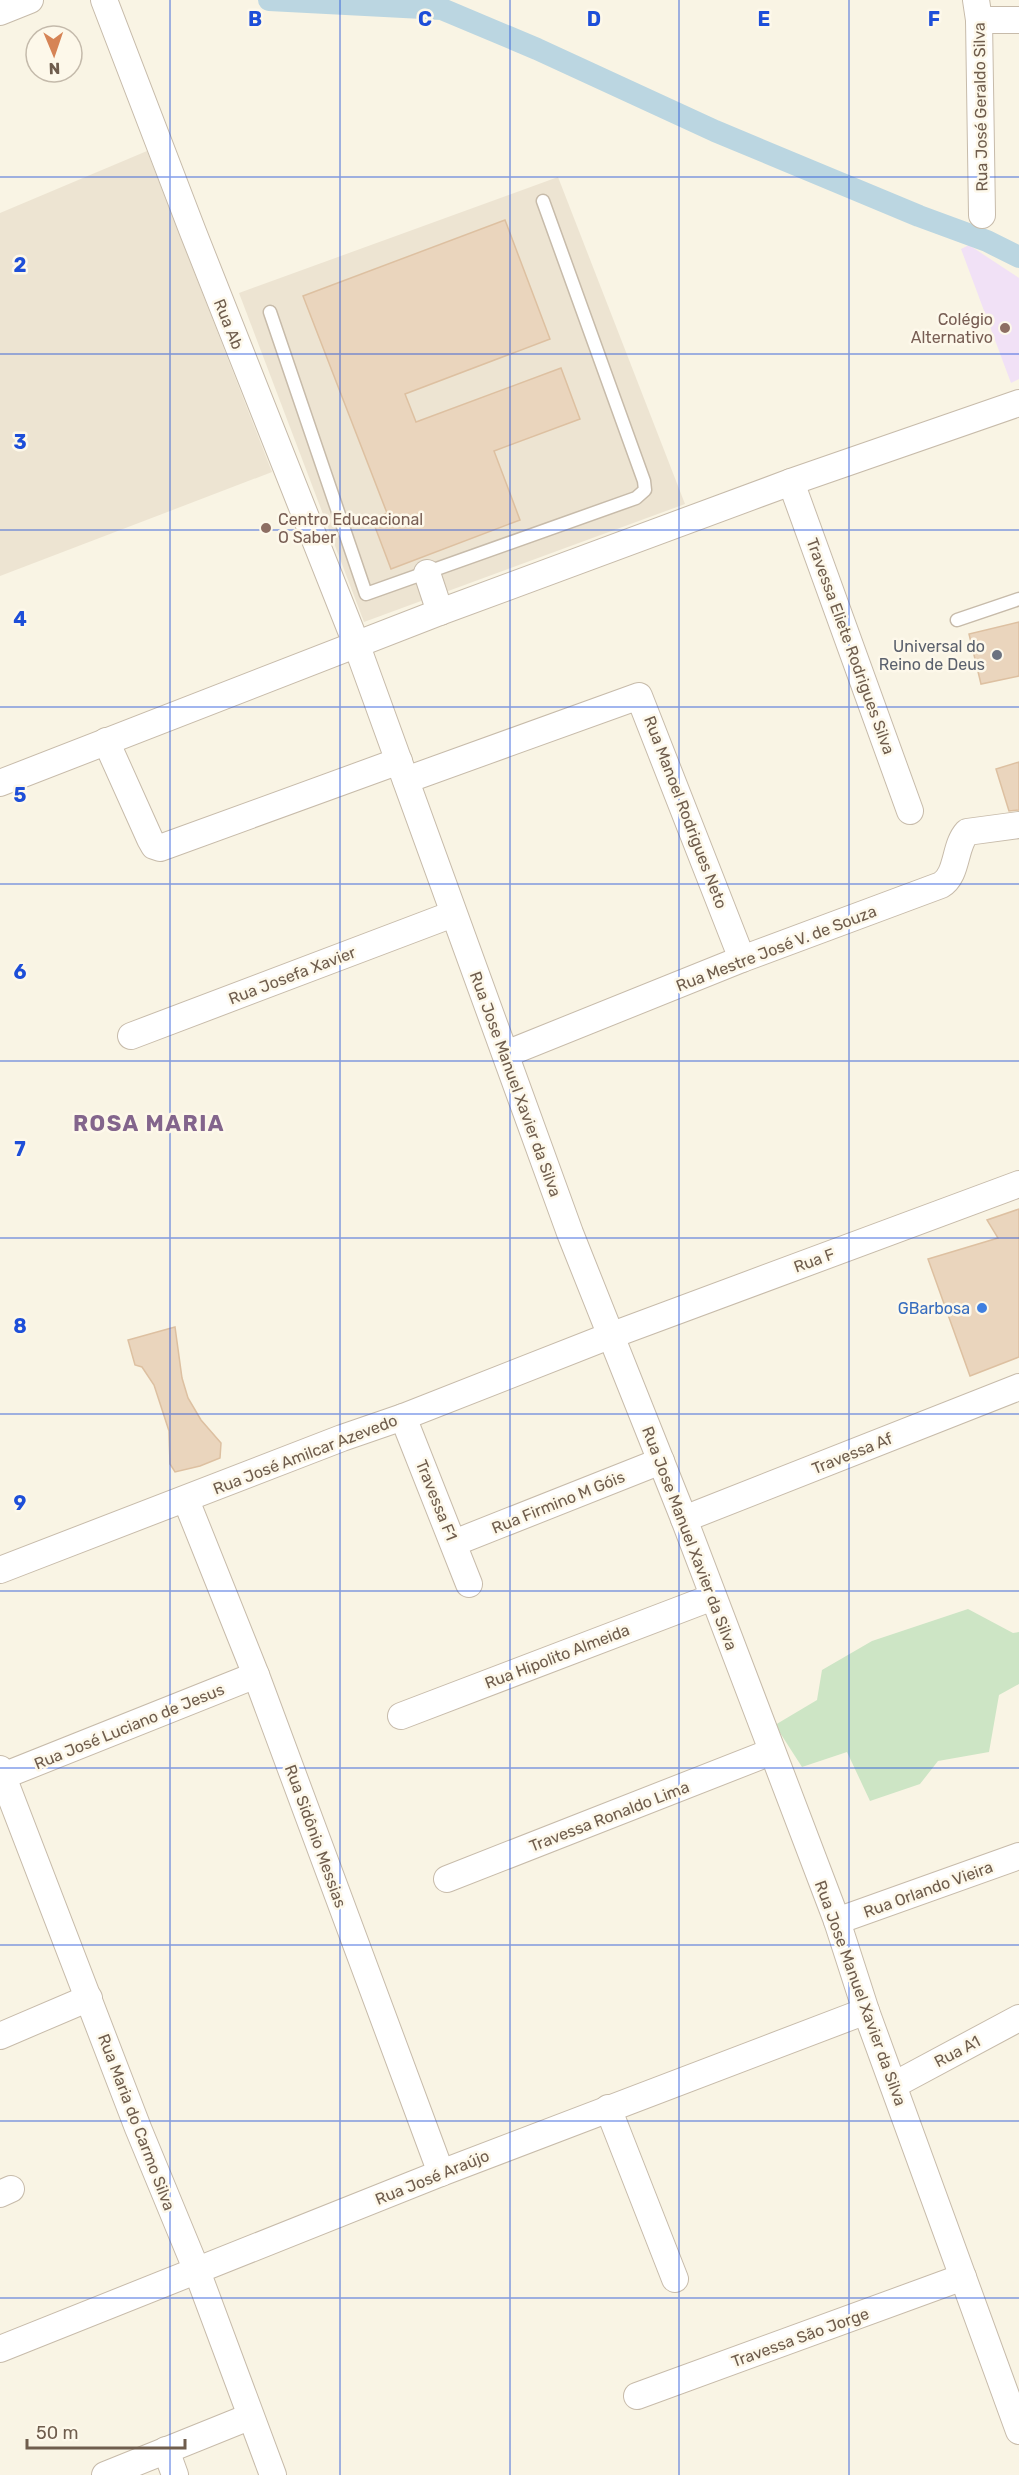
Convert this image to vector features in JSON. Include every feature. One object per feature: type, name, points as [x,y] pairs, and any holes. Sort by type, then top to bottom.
[{"type":"street","points":[[0,12],[30,0]]},
{"type":"street","name":"Rua Ab","points":[[104,0],[201,254],[357,646]]},
{"type":"street","points":[[977,10],[1019,20]]},
{"type":"street","name":"Rua José Geraldo Silva","points":[[977,10],[982,215]]},
{"type":"street","points":[[0,783],[440,612],[791,482],[1019,403]]},
{"type":"street","name":"Travessa Eliete Rodrigues Silva","points":[[791,482],[910,811]]},
{"type":"street","points":[[427,573],[440,612]]},
{"type":"street","name":"Rua Jose Manuel Xavier da Silva","points":[[357,646],[570,1233],[684,1519],[837,1921],[866,2011],[1019,2431]]},
{"type":"street","name":"Rua Manoel Rodrigues Neto","points":[[106,741],[150,839],[154,846],[160,848],[639,696],[742,959]]},
{"type":"street","name":"Rua Mestre José V. de Souza","points":[[506,1054],[742,959],[941,885],[947,881],[962,838],[967,832],[1019,825]]},
{"type":"street","name":"Rua Josefa Xavier","points":[[131,1036],[453,914]]},
{"type":"street","name":"Rua F","points":[[610,1336],[1019,1184]]},
{"type":"street","name":"Rua José Amilcar Azevedo","points":[[0,1570],[610,1336]]},
{"type":"street","name":"Travessa Af","points":[[684,1519],[1019,1387]]},
{"type":"street","name":"Travessa F1","points":[[403,1417],[470,1584]]},
{"type":"street","name":"Rua Firmino M Góis","points":[[454,1543],[661,1461]]},
{"type":"street","name":"Rua Sidônio Messias","points":[[186,1500],[256,1675],[441,2173]]},
{"type":"street","name":"Rua Hipolito Almeida","points":[[401,1716],[713,1597]]},
{"type":"street","name":"Rua José Luciano de Jesus","points":[[2,1772],[256,1675]]},
{"type":"street","name":"Travessa Ronaldo Lima","points":[[447,1879],[771,1752]]},
{"type":"street","name":"Rua Maria do Carmo Silva","points":[[2,1772],[197,2271],[249,2417],[273,2475]]},
{"type":"street","name":"Rua Orlando Vieira","points":[[837,1921],[1019,1856]]},
{"type":"street","points":[[0,2036],[89,1998]]},
{"type":"street","name":"Rua José Araújo","points":[[0,2349],[441,2173],[866,2011]]},
{"type":"street","name":"Rua A1","points":[[894,2085],[1019,2018]]},
{"type":"street","points":[[608,2108],[675,2279]]},
{"type":"street","name":"Travessa São Jorge","points":[[636,2396],[963,2277]]},
{"type":"street","points":[[105,2475],[249,2417]]},
{"type":"street","points":[[165,2450],[175,2475]]},
{"type":"lane","points":[[270,312],[364,593],[371,593],[636,498],[645,490],[644,482],[543,201]]},
{"type":"lane","points":[[957,620],[1019,599]]},
{"type":"shaded area","points":[[147,151],[272,472],[0,576],[0,213]]},
{"type":"shaded area","points":[[558,177],[685,504],[364,622],[239,293]]},
{"type":"shaded area","name":"Colégio Alternativo","points":[[969,245],[1019,278],[1019,379],[1011,383],[961,249]]},
{"type":"green space","points":[[968,1609],[1013,1633],[1019,1632],[1019,1684],[999,1695],[989,1752],[938,1761],[920,1784],[870,1801],[847,1752],[802,1767],[775,1725],[817,1700],[822,1670],[872,1641]]},
{"type":"building","points":[[505,220],[550,339],[405,394],[416,422],[561,368],[580,419],[494,451],[520,520],[391,569],[372,519],[387,513],[303,296]]},
{"type":"building","name":"Universal do Reino de Deus","points":[[1019,622],[1019,676],[981,684],[969,634]]},
{"type":"building","points":[[1019,762],[1019,810],[1009,811],[996,769]]},
{"type":"building","name":"GBarbosa","points":[[1019,1209],[1019,1357],[970,1376],[928,1259],[998,1238],[987,1220]]},
{"type":"building","points":[[175,1327],[182,1378],[188,1398],[201,1420],[221,1443],[220,1458],[175,1472],[170,1464],[169,1431],[154,1385],[142,1367],[135,1365],[128,1340]]},
{"type":"waterway","points":[[269,0],[442,9],[537,49],[715,131],[919,216],[987,241],[1019,257]]},
{"type":"place","name":"Colégio Alternativo","points":[[1005,328]]},
{"type":"place","name":"Centro Educacional O Saber","points":[[266,528]]},
{"type":"place","name":"Universal do Reino de Deus","points":[[997,655]]},
{"type":"place","name":"GBarbosa","points":[[982,1308]]},
{"type":"district","name":"ROSA MARIA","points":[[149,1123]]}]
